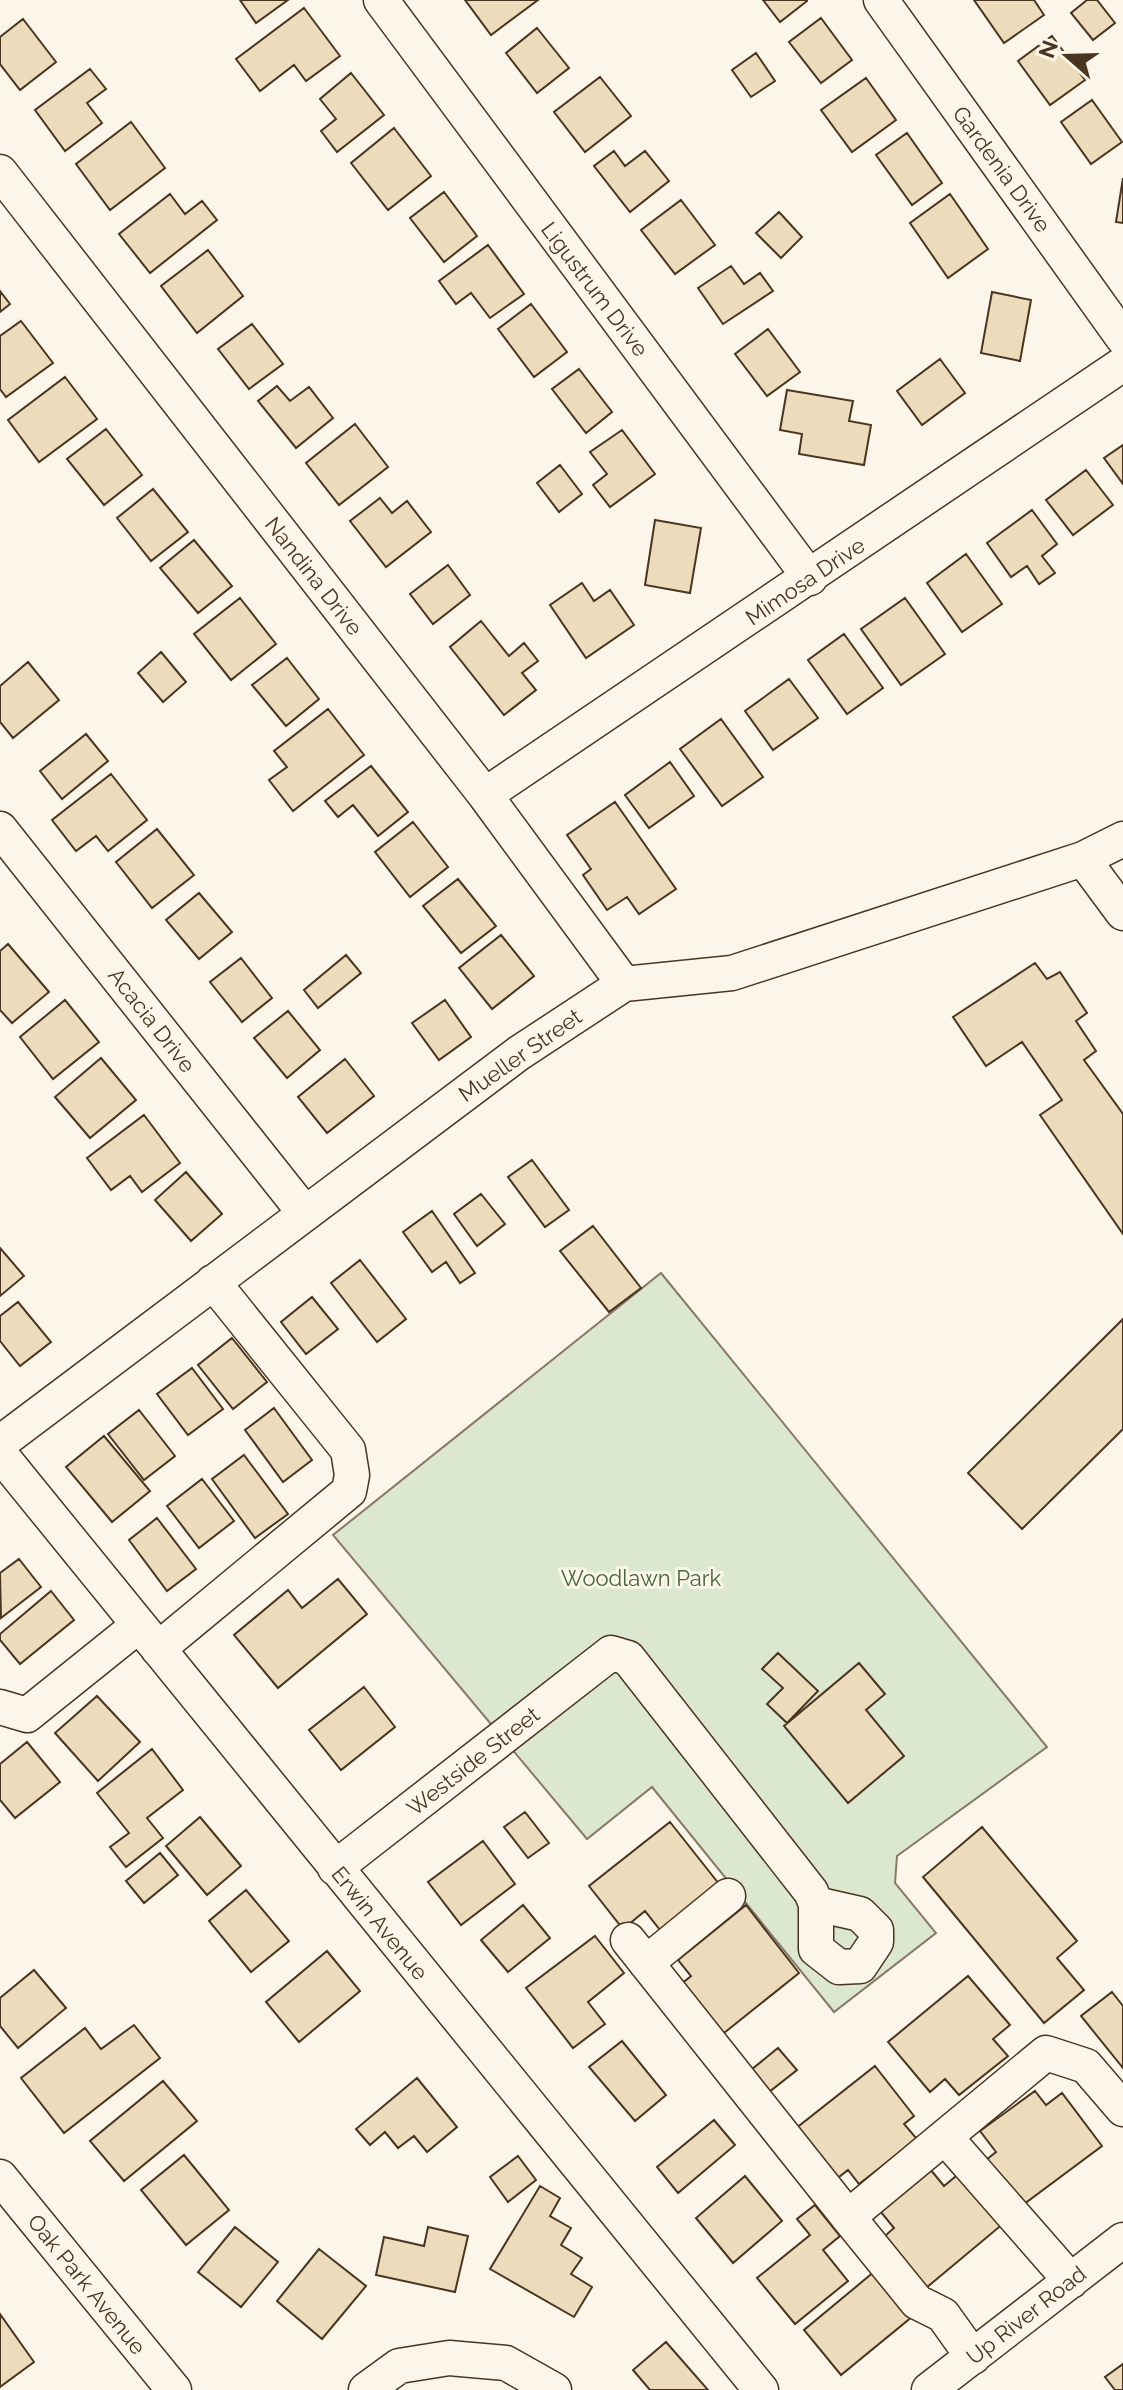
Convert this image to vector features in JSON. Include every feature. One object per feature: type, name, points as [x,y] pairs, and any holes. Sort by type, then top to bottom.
[{"type":"street","name":"Ligustrum Drive","points":[[381,0],[810,578]]},
{"type":"street","name":"Gardenia Drive","points":[[881,0],[1123,338]]},
{"type":"street","name":"Nandina Drive","points":[[0,172],[485,795],[624,984]]},
{"type":"street","name":"Mimosa Drive","points":[[485,795],[1123,364]]},
{"type":"street","name":"Acacia Drive","points":[[0,829],[304,1212]]},
{"type":"street","name":"Mueller Street","points":[[0,1443],[519,1053],[624,984],[732,973],[1083,859],[1123,839]]},
{"type":"street","points":[[1083,859],[1123,913]]},
{"type":"street","points":[[0,1707],[27,1715],[148,1637],[349,1491],[352,1475],[348,1450],[213,1282]]},
{"type":"street","name":"Erwin Avenue","points":[[0,1454],[761,2390]]},
{"type":"street","name":"Westside Street","points":[[335,1868],[611,1653],[628,1658],[811,1892],[816,1904]]},
{"type":"street","points":[[728,1896],[637,1952],[917,2302],[943,2315],[973,2357]]},
{"type":"street","points":[[848,2217],[1046,2053],[1086,2066],[1123,2109]]},
{"type":"street","points":[[945,2137],[1071,2281]]},
{"type":"street","name":"Oak Park Avenue","points":[[0,2177],[174,2390]]},
{"type":"street","name":"Up River Road","points":[[929,2390],[1116,2249]]},
{"type":"street","points":[[366,2390],[399,2366],[449,2358],[506,2363],[554,2390]]},
{"type":"green space","name":"Woodlawn Park","points":[[661,1273],[1047,1747],[897,1856],[895,1883],[936,1933],[834,2012],[652,1787],[587,1839],[333,1535]]},
{"type":"building","points":[[240,0],[288,0],[256,23]]},
{"type":"building","points":[[465,0],[538,0],[491,35]]},
{"type":"building","points":[[763,0],[807,0],[807,1],[780,22]]},
{"type":"building","points":[[974,0],[1034,0],[1044,15],[1004,43]]},
{"type":"building","points":[[1087,0],[1097,0],[1115,23],[1093,40],[1071,13]]},
{"type":"building","points":[[304,8],[340,56],[306,81],[294,65],[260,91],[236,59]]},
{"type":"building","points":[[821,18],[852,60],[821,83],[789,42]]},
{"type":"building","points":[[23,19],[56,62],[20,90],[0,64],[0,37]]},
{"type":"building","points":[[537,28],[569,68],[537,93],[506,53]]},
{"type":"building","points":[[1052,36],[1085,80],[1050,105],[1018,61]]},
{"type":"building","points":[[756,53],[775,81],[751,97],[732,70]]},
{"type":"building","points":[[90,69],[106,89],[87,103],[102,123],[65,151],[35,110]]},
{"type":"building","points":[[351,73],[384,115],[337,152],[321,131],[336,119],[320,99]]},
{"type":"building","points":[[600,77],[631,116],[585,152],[554,112]]},
{"type":"building","points":[[866,78],[896,120],[852,152],[821,110]]},
{"type":"building","points":[[1092,100],[1122,142],[1091,164],[1061,122]]},
{"type":"building","points":[[131,122],[165,168],[110,210],[76,164]]},
{"type":"building","points":[[394,128],[431,176],[388,210],[351,163]]},
{"type":"building","points":[[907,133],[942,183],[912,205],[876,155]]},
{"type":"building","points":[[614,151],[625,166],[645,151],[669,181],[630,212],[594,166]]},
{"type":"building","points":[[1123,178],[1123,223],[1116,222]]},
{"type":"building","points":[[444,192],[477,236],[444,262],[410,218]]},
{"type":"building","points":[[170,194],[185,214],[202,201],[217,220],[150,273],[119,234]]},
{"type":"building","points":[[950,194],[988,249],[948,278],[910,223]]},
{"type":"building","points":[[681,200],[715,245],[675,274],[641,230]]},
{"type":"building","points":[[779,212],[802,237],[781,258],[756,233]]},
{"type":"building","points":[[488,245],[524,294],[490,318],[471,293],[456,304],[439,281]]},
{"type":"building","points":[[208,250],[243,296],[197,333],[161,286]]},
{"type":"building","points":[[731,266],[744,284],[760,273],[773,291],[723,324],[698,288]]},
{"type":"building","points":[[0,291],[10,304],[0,312]]},
{"type":"building","points":[[992,292],[1031,300],[1020,361],[981,353]]},
{"type":"building","points":[[531,304],[567,352],[534,377],[498,329]]},
{"type":"building","points":[[21,321],[53,363],[6,397],[0,389],[0,336]]},
{"type":"building","points":[[252,324],[283,364],[249,389],[218,349]]},
{"type":"building","points":[[768,329],[800,372],[767,396],[735,354]]},
{"type":"building","points":[[940,359],[965,393],[922,425],[897,391]]},
{"type":"building","points":[[579,369],[612,412],[586,433],[552,389]]},
{"type":"building","points":[[65,377],[97,419],[39,462],[8,420]]},
{"type":"building","points":[[277,386],[290,401],[309,387],[333,418],[296,448],[258,401]]},
{"type":"building","points":[[787,390],[853,401],[849,421],[871,425],[864,465],[799,454],[802,434],[780,430]]},
{"type":"building","points":[[355,424],[388,467],[339,505],[306,463]]},
{"type":"building","points":[[106,429],[142,475],[104,505],[67,459]]},
{"type":"building","points":[[622,430],[655,474],[610,507],[593,485],[607,474],[590,452]]},
{"type":"building","points":[[1123,445],[1123,484],[1104,458]]},
{"type":"building","points":[[560,465],[582,494],[559,512],[537,483]]},
{"type":"building","points":[[1086,470],[1113,505],[1073,535],[1046,500]]},
{"type":"building","points":[[153,489],[188,532],[151,561],[117,518]]},
{"type":"building","points":[[380,498],[392,513],[407,501],[431,532],[386,567],[350,521]]},
{"type":"building","points":[[1032,510],[1057,544],[1042,556],[1055,573],[1039,584],[1027,566],[1011,577],[987,543]]},
{"type":"building","points":[[655,520],[701,528],[690,593],[645,585]]},
{"type":"building","points":[[194,540],[232,586],[198,613],[160,568]]},
{"type":"building","points":[[966,554],[1002,604],[962,632],[927,583]]},
{"type":"building","points":[[448,565],[470,595],[433,624],[410,594]]},
{"type":"building","points":[[582,583],[594,601],[610,590],[634,625],[586,658],[550,605]]},
{"type":"building","points":[[240,598],[276,644],[231,680],[194,634]]},
{"type":"building","points":[[905,598],[945,654],[901,685],[861,629]]},
{"type":"building","points":[[481,621],[509,656],[524,643],[538,661],[522,673],[536,690],[504,715],[450,647]]},
{"type":"building","points":[[844,634],[883,688],[847,714],[808,660]]},
{"type":"building","points":[[161,652],[186,682],[163,702],[138,673]]},
{"type":"building","points":[[287,658],[319,699],[286,726],[252,685]]},
{"type":"building","points":[[28,662],[59,700],[13,738],[0,722],[0,686]]},
{"type":"building","points":[[789,679],[818,718],[773,750],[745,711]]},
{"type":"building","points":[[328,709],[364,755],[293,811],[269,780],[287,767],[274,751]]},
{"type":"building","points":[[721,719],[763,777],[722,806],[680,749]]},
{"type":"building","points":[[86,734],[108,761],[62,799],[40,771]]},
{"type":"building","points":[[670,762],[694,796],[649,828],[625,795]]},
{"type":"building","points":[[371,766],[408,812],[378,836],[353,805],[338,817],[325,801]]},
{"type":"building","points":[[111,774],[147,820],[108,851],[96,836],[76,851],[52,820]]},
{"type":"building","points":[[615,802],[676,889],[639,914],[627,897],[607,910],[583,875],[591,869],[567,835]]},
{"type":"building","points":[[413,822],[448,867],[410,897],[375,852]]},
{"type":"building","points":[[157,829],[194,875],[152,908],[116,862]]},
{"type":"building","points":[[458,879],[496,926],[461,953],[423,906]]},
{"type":"building","points":[[199,893],[232,932],[199,959],[166,920]]},
{"type":"building","points":[[501,935],[534,976],[492,1009],[459,968]]},
{"type":"building","points":[[8,944],[49,992],[12,1023],[0,1010],[0,951]]},
{"type":"building","points":[[346,955],[361,973],[318,1008],[304,990]]},
{"type":"building","points":[[241,958],[272,998],[242,1022],[210,982]]},
{"type":"building","points":[[1035,963],[1047,979],[1060,972],[1087,1013],[1076,1021],[1096,1051],[1084,1060],[1123,1114],[1123,1234],[1040,1115],[1062,1100],[1022,1042],[986,1066],[953,1017]]},
{"type":"building","points":[[65,1000],[99,1042],[53,1079],[20,1037]]},
{"type":"building","points":[[445,1000],[471,1037],[439,1060],[412,1023]]},
{"type":"building","points":[[288,1011],[320,1050],[287,1078],[254,1038]]},
{"type":"building","points":[[101,1058],[136,1100],[90,1138],[55,1097]]},
{"type":"building","points":[[345,1059],[374,1096],[327,1133],[298,1097]]},
{"type":"building","points":[[144,1115],[180,1163],[142,1192],[130,1176],[111,1190],[87,1158]]},
{"type":"building","points":[[532,1160],[569,1210],[545,1227],[508,1177]]},
{"type":"building","points":[[186,1172],[222,1214],[191,1241],[155,1200]]},
{"type":"building","points":[[481,1194],[505,1224],[477,1246],[454,1214]]},
{"type":"building","points":[[432,1211],[475,1273],[460,1283],[446,1262],[432,1272],[403,1232]]},
{"type":"building","points":[[593,1226],[641,1288],[609,1312],[560,1251]]},
{"type":"building","points":[[0,1248],[24,1276],[0,1296]]},
{"type":"building","points":[[360,1260],[406,1319],[377,1342],[331,1283]]},
{"type":"building","points":[[312,1297],[338,1329],[306,1354],[281,1322]]},
{"type":"building","points":[[18,1302],[51,1342],[20,1366],[0,1341],[0,1316]]},
{"type":"building","points":[[1123,1319],[1123,1429],[1022,1529],[968,1473]]},
{"type":"building","points":[[232,1338],[267,1382],[233,1409],[198,1365]]},
{"type":"building","points":[[192,1368],[223,1409],[188,1435],[157,1394]]},
{"type":"building","points":[[274,1408],[312,1460],[283,1482],[245,1430]]},
{"type":"building","points":[[139,1410],[175,1456],[144,1480],[108,1434]]},
{"type":"building","points":[[104,1436],[150,1491],[112,1522],[66,1467]]},
{"type":"building","points":[[244,1455],[288,1514],[255,1538],[212,1479]]},
{"type":"building","points":[[202,1479],[234,1521],[199,1548],[167,1506]]},
{"type":"building","points":[[157,1518],[196,1569],[167,1591],[129,1540]]},
{"type":"building","points":[[19,1559],[41,1587],[1,1618],[0,1573]]},
{"type":"building","points":[[338,1579],[367,1614],[278,1688],[234,1635],[288,1590],[302,1608]]},
{"type":"building","points":[[51,1591],[74,1620],[20,1664],[0,1640],[0,1634]]},
{"type":"building","points":[[778,1653],[818,1691],[787,1723],[767,1704],[783,1688],[762,1669]]},
{"type":"building","points":[[859,1663],[885,1694],[866,1710],[904,1756],[848,1803],[784,1726]]},
{"type":"building","points":[[364,1687],[395,1727],[341,1770],[309,1730]]},
{"type":"building","points":[[97,1696],[140,1742],[98,1781],[55,1733]]},
{"type":"building","points":[[27,1742],[60,1782],[15,1818],[0,1800],[0,1764]]},
{"type":"building","points":[[152,1749],[183,1790],[147,1818],[163,1838],[126,1867],[110,1847],[129,1833],[97,1793]]},
{"type":"building","points":[[525,1812],[549,1843],[528,1858],[504,1827]]},
{"type":"building","points":[[200,1817],[241,1866],[207,1895],[166,1846]]},
{"type":"building","points":[[670,1822],[723,1889],[664,1935],[645,1911],[623,1929],[589,1886]]},
{"type":"building","points":[[982,1827],[1077,1941],[1057,1958],[1084,1990],[1044,2023],[923,1877]]},
{"type":"building","points":[[483,1841],[515,1884],[461,1925],[428,1882]]},
{"type":"building","points":[[160,1853],[178,1875],[144,1903],[126,1881]]},
{"type":"building","points":[[246,1890],[289,1941],[251,1972],[209,1921]]},
{"type":"building","points":[[523,1905],[550,1938],[508,1972],[481,1940]]},
{"type":"building","points":[[746,1905],[799,1973],[714,2041],[674,1990],[691,1976],[678,1960]]},
{"type":"building","points":[[595,1936],[624,1973],[588,2002],[605,2024],[573,2048],[526,1988]]},
{"type":"building","points":[[327,1951],[360,1991],[299,2042],[266,2002]]},
{"type":"building","points":[[34,1970],[66,2008],[18,2048],[0,2026],[0,1998]]},
{"type":"building","points":[[968,1976],[1010,2025],[993,2039],[1008,2056],[959,2095],[945,2079],[930,2092],[888,2042]]},
{"type":"building","points":[[1112,1992],[1123,2006],[1123,2068],[1081,2016]]},
{"type":"building","points":[[134,2025],[160,2058],[64,2133],[21,2078],[85,2028],[101,2049]]},
{"type":"building","points":[[622,2041],[666,2095],[635,2121],[589,2067]]},
{"type":"building","points":[[778,2048],[797,2070],[769,2092],[751,2070]]},
{"type":"building","points":[[875,2066],[914,2116],[904,2124],[917,2139],[859,2184],[848,2170],[830,2184],[790,2133]]},
{"type":"building","points":[[417,2078],[457,2127],[427,2152],[414,2136],[398,2148],[385,2132],[370,2145],[356,2129]]},
{"type":"building","points":[[163,2081],[197,2121],[124,2181],[90,2141]]},
{"type":"building","points":[[1035,2091],[1046,2105],[1062,2093],[1102,2146],[1020,2207],[986,2160],[996,2152],[980,2131]]},
{"type":"building","points":[[714,2120],[735,2145],[678,2193],[657,2167]]},
{"type":"building","points":[[184,2155],[229,2210],[186,2245],[141,2190]]},
{"type":"building","points":[[518,2156],[536,2180],[508,2202],[490,2177]]},
{"type":"building","points":[[930,2169],[944,2186],[961,2172],[1004,2223],[920,2293],[878,2242],[894,2228],[880,2211]]},
{"type":"building","points":[[745,2176],[782,2221],[733,2263],[696,2218]]},
{"type":"building","points":[[540,2186],[560,2198],[550,2216],[571,2228],[561,2245],[582,2258],[571,2274],[592,2287],[574,2317],[490,2269]]},
{"type":"building","points":[[815,2205],[840,2236],[823,2250],[848,2281],[795,2324],[757,2278],[810,2235],[797,2219]]},
{"type":"building","points":[[235,2227],[278,2262],[241,2307],[198,2272]]},
{"type":"building","points":[[428,2227],[468,2236],[455,2292],[376,2275],[384,2237],[424,2246]]},
{"type":"building","points":[[319,2249],[366,2286],[322,2339],[277,2301]]},
{"type":"building","points":[[875,2271],[913,2316],[841,2375],[804,2330]]},
{"type":"building","points":[[0,2314],[34,2362],[0,2387]]},
{"type":"building","points":[[666,2342],[708,2390],[650,2390],[633,2370]]},
{"type":"building","points":[[1123,2364],[1123,2390],[1115,2390],[1105,2377]]}]
